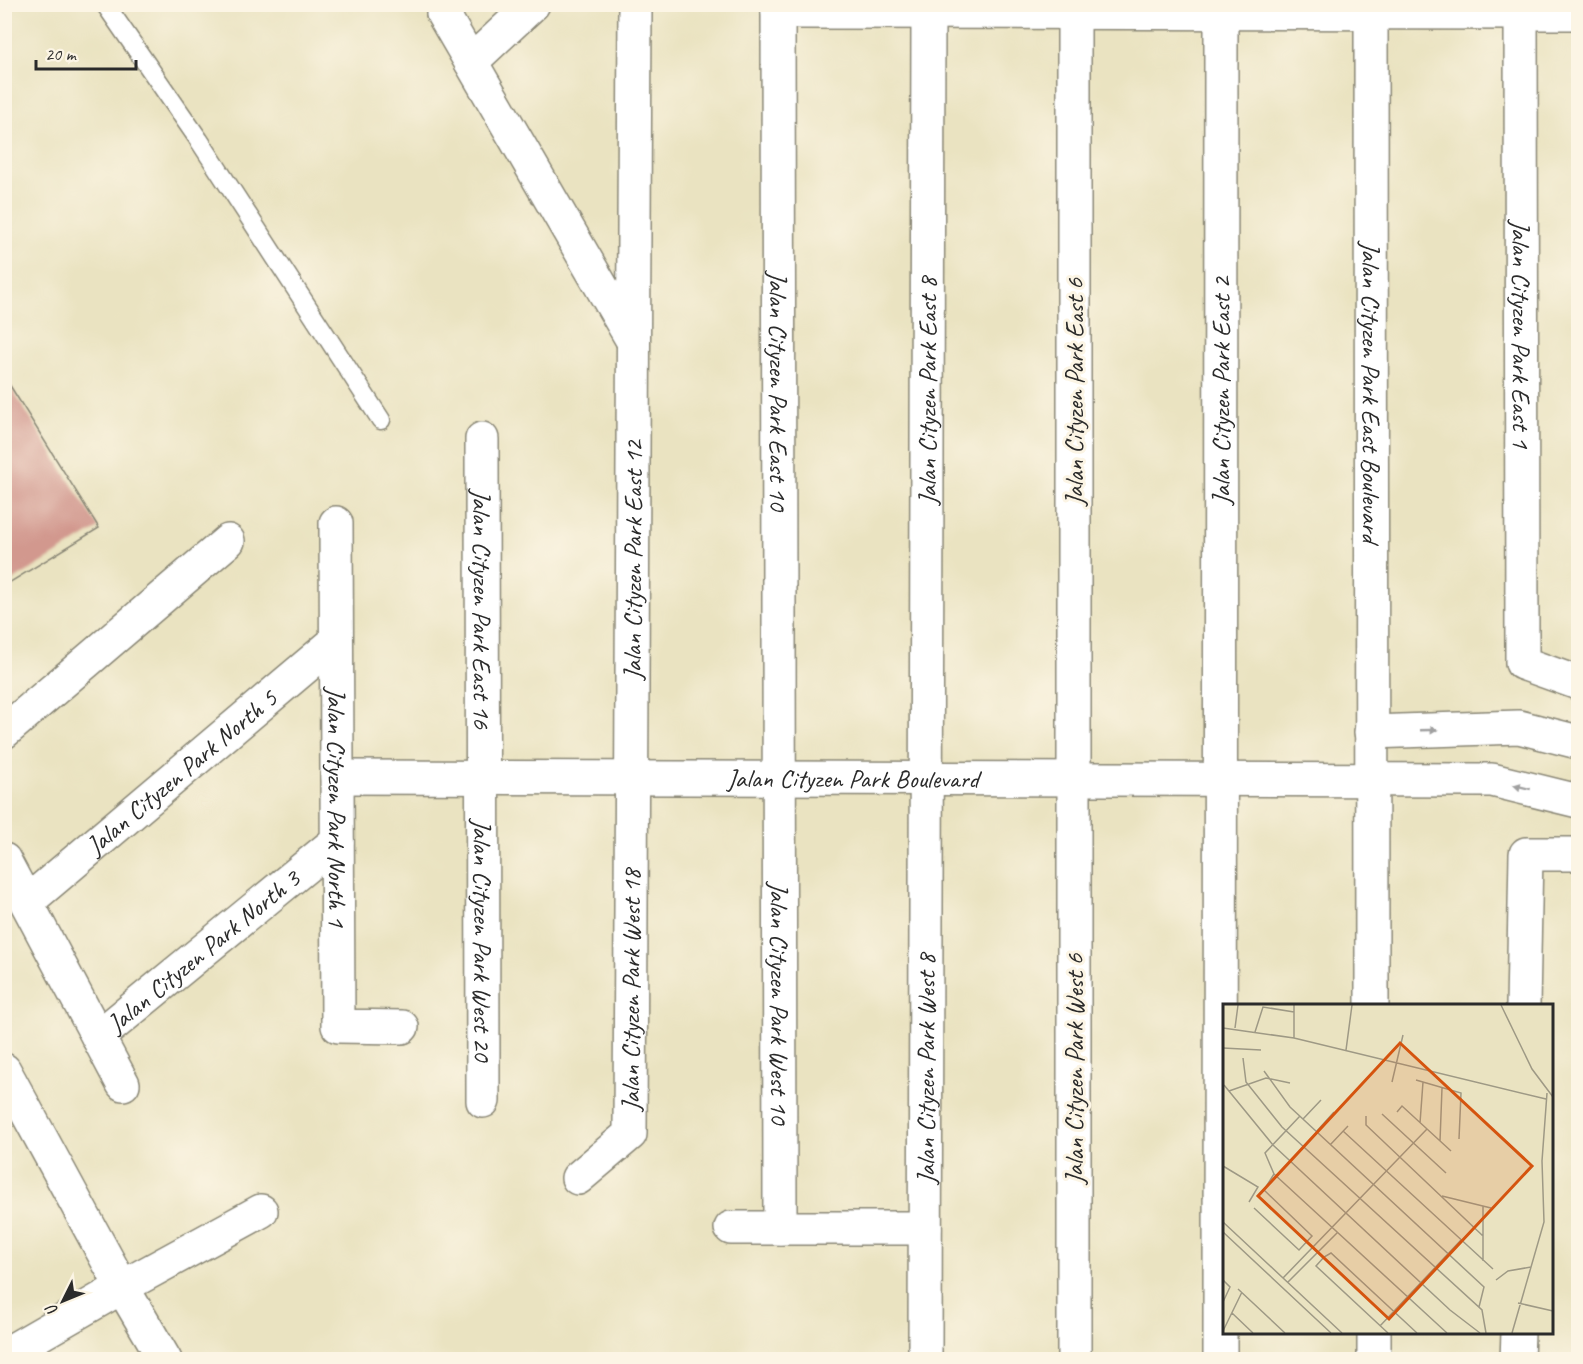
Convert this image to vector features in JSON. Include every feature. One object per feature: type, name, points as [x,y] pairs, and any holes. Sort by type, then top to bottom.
[{"type":"street","points":[[471,62],[533,4]]},
{"type":"street","name":"Jalan Cityzen Park East 12","points":[[631,778],[635,4]]},
{"type":"street","points":[[778,8],[1521,9],[1578,13]]},
{"type":"street","name":"Jalan Cityzen Park East 10","points":[[778,8],[779,778]]},
{"type":"street","name":"Jalan Cityzen Park East 8","points":[[926,778],[928,8]]},
{"type":"street","name":"Jalan Cityzen Park East 6","points":[[1074,8],[1074,779]]},
{"type":"street","name":"Jalan Cityzen Park East 2","points":[[1220,1359],[1221,8]]},
{"type":"street","name":"Jalan Cityzen Park East Boulevard","points":[[1371,9],[1372,1004]]},
{"type":"street","name":"Jalan Cityzen Park East 1","points":[[1521,9],[1522,663],[1578,683]]},
{"type":"street","points":[[443,14],[634,343]]},
{"type":"street","name":"Jalan Cityzen Park East 16","points":[[482,439],[482,778]]},
{"type":"street","name":"Jalan Cityzen Park North 1","points":[[336,523],[338,1026],[402,1027]]},
{"type":"street","points":[[4,732],[228,541]]},
{"type":"street","name":"Jalan Cityzen Park North 5","points":[[27,902],[336,641]]},
{"type":"street","points":[[1371,732],[1519,727],[1578,742]]},
{"type":"street","name":"Jalan Cityzen Park Boulevard","points":[[337,777],[1492,780],[1578,801]]},
{"type":"street","name":"Jalan Cityzen Park West 20","points":[[482,778],[483,1101]]},
{"type":"street","name":"Jalan Cityzen Park West 18","points":[[578,1178],[630,1134],[631,778]]},
{"type":"street","name":"Jalan Cityzen Park West 10","points":[[779,778],[780,1228]]},
{"type":"street","name":"Jalan Cityzen Park West 8","points":[[925,1359],[926,778]]},
{"type":"street","name":"Jalan Cityzen Park West 6","points":[[1074,779],[1074,1359]]},
{"type":"street","name":"Jalan Cityzen Park North 3","points":[[98,1037],[337,841]]},
{"type":"street","points":[[1523,1004],[1526,854],[1578,854]]},
{"type":"street","points":[[4,860],[123,1084]]},
{"type":"street","points":[[4,1070],[122,1287],[165,1359]]},
{"type":"street","points":[[4,1355],[261,1210]]},
{"type":"street","points":[[731,1228],[925,1228]]},
{"type":"street","points":[[1374,1334],[1374,1359]]},
{"type":"street","points":[[1517,1359],[1518,1334]]},
{"type":"lane","points":[[105,4],[199,141],[381,420]]},
{"type":"building","points":[[4,376],[99,528],[4,586]]}]
